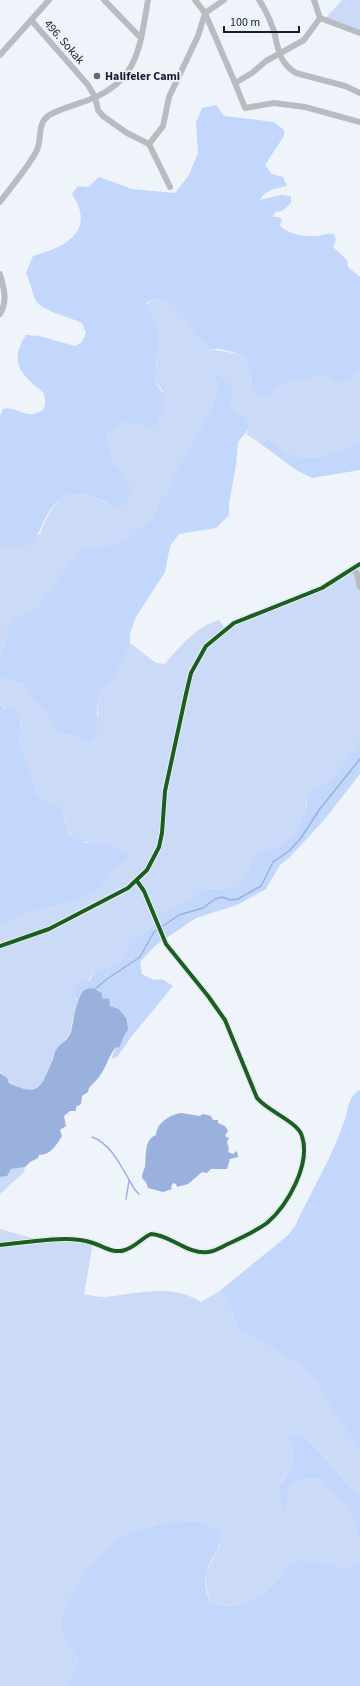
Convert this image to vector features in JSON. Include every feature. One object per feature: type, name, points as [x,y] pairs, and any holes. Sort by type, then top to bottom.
[{"type":"street","points":[[0,55],[49,0]]},
{"type":"street","points":[[104,0],[141,38]]},
{"type":"street","points":[[0,202],[37,150],[39,133],[48,116],[95,98],[124,78],[135,61],[148,0]]},
{"type":"street","points":[[195,0],[205,14],[245,108],[274,103],[305,107],[360,122]]},
{"type":"street","points":[[170,187],[149,144],[164,126],[169,97],[198,36],[205,14],[224,0]]},
{"type":"street","points":[[259,0],[266,10],[271,23],[279,54],[289,69],[296,73],[345,86],[360,93]]},
{"type":"street","points":[[314,0],[320,18]]},
{"type":"street","points":[[235,83],[279,54],[304,40],[320,18]]},
{"type":"street","points":[[320,18],[360,32]]},
{"type":"street","name":"496. Sokak","points":[[31,20],[88,85],[95,98],[98,110],[103,116],[127,133],[149,144]]},
{"type":"street","points":[[0,274],[5,299],[4,306],[0,314]]},
{"type":"street","points":[[0,946],[49,929],[128,888],[147,870],[159,847],[162,833],[165,790],[180,716],[192,673],[206,646],[234,624],[322,588],[353,570],[360,564]]},
{"type":"street","points":[[353,570],[357,574],[360,587]]},
{"type":"street","points":[[0,1245],[42,1241],[81,1240],[115,1251],[125,1250],[151,1234],[168,1237],[191,1249],[207,1252],[248,1235],[266,1223],[278,1212],[293,1190],[298,1178],[304,1146],[300,1132],[290,1122],[264,1106],[257,1098],[232,1036],[218,1009],[183,967],[161,936],[144,891],[137,881]]},
{"type":"shaded area","points":[[342,0],[360,0],[360,32],[324,20]]},
{"type":"shaded area","points":[[216,105],[224,116],[274,122],[284,130],[284,136],[265,165],[272,174],[283,177],[287,186],[264,194],[260,200],[280,195],[291,196],[291,203],[282,211],[275,212],[273,217],[279,217],[282,220],[280,225],[283,228],[298,235],[318,236],[334,234],[336,240],[333,247],[347,260],[348,267],[360,277],[360,371],[349,379],[336,384],[325,375],[286,383],[263,397],[255,394],[248,364],[244,355],[220,349],[210,349],[195,335],[183,317],[173,306],[157,298],[146,303],[158,329],[156,373],[154,380],[166,398],[157,424],[149,427],[124,422],[105,435],[114,462],[132,488],[127,504],[116,507],[86,495],[69,495],[61,499],[53,506],[41,529],[29,545],[0,546],[0,416],[3,409],[14,410],[27,414],[37,413],[44,409],[45,404],[44,394],[27,378],[19,367],[19,349],[26,335],[39,336],[75,346],[82,342],[86,333],[82,323],[46,309],[37,302],[26,273],[33,256],[59,247],[67,242],[78,229],[81,221],[80,211],[72,194],[78,186],[88,187],[99,177],[132,189],[175,193],[189,175],[198,153],[196,123],[202,108]]},
{"type":"shaded area","points":[[157,298],[173,306],[183,317],[195,335],[210,349],[244,355],[250,365],[250,378],[278,388],[286,383],[325,375],[336,383],[349,379],[360,371],[360,442],[335,452],[313,457],[302,457],[291,454],[280,448],[269,438],[261,444],[246,434],[251,426],[247,418],[231,408],[234,386],[215,373],[217,391],[210,412],[177,469],[166,494],[159,500],[153,518],[128,537],[109,546],[82,547],[36,608],[27,614],[15,615],[7,626],[7,637],[0,656],[0,546],[11,545],[40,534],[53,507],[61,499],[69,495],[78,494],[89,496],[116,507],[132,488],[114,462],[105,435],[124,422],[149,427],[163,391],[154,380],[157,362],[156,342],[152,322],[146,304]]},
{"type":"shaded area","points":[[215,373],[234,386],[231,408],[247,418],[251,426],[238,442],[236,465],[229,504],[229,515],[216,528],[179,534],[170,546],[165,572],[136,617],[130,633],[130,643],[123,660],[112,680],[102,687],[97,702],[97,734],[89,743],[75,735],[58,734],[45,711],[33,700],[23,683],[7,681],[0,677],[0,656],[7,637],[7,626],[15,615],[27,614],[36,608],[82,547],[109,546],[128,537],[153,518],[159,500],[166,494],[177,469],[210,412],[217,391]]},
{"type":"shaded area","points":[[269,438],[280,448],[291,454],[302,457],[324,455],[360,442],[360,470],[312,478],[296,470],[261,444]]},
{"type":"shaded area","points":[[360,564],[360,735],[354,751],[328,782],[317,787],[306,803],[306,810],[299,825],[286,842],[273,850],[265,850],[246,880],[239,885],[228,888],[203,889],[187,902],[153,923],[151,928],[129,944],[120,962],[94,973],[75,997],[79,1005],[72,1021],[70,1034],[55,1051],[45,1079],[39,1087],[28,1090],[9,1082],[0,1071],[0,925],[29,912],[69,903],[93,894],[102,887],[112,871],[128,857],[88,842],[81,842],[72,836],[69,833],[64,818],[57,807],[41,798],[37,793],[27,772],[19,743],[18,735],[22,722],[0,704],[0,677],[7,681],[23,683],[33,700],[45,711],[58,734],[75,735],[98,715],[97,702],[102,687],[112,680],[130,643],[156,663],[165,664],[189,638],[203,627],[219,620],[225,629],[322,588]]},
{"type":"shaded area","points":[[0,704],[5,709],[15,708],[18,713],[21,721],[19,743],[36,792],[42,799],[61,809],[69,834],[84,843],[95,843],[110,846],[129,857],[112,871],[102,887],[93,894],[69,903],[29,912],[0,925]]},
{"type":"shaded area","points":[[360,735],[360,774],[324,820],[289,858],[280,865],[266,889],[237,905],[196,918],[156,945],[140,962],[142,974],[154,980],[162,979],[173,986],[131,1037],[117,1057],[111,1059],[116,1047],[119,1048],[124,1035],[127,1032],[128,1020],[119,1009],[110,1006],[109,998],[103,999],[103,994],[84,990],[79,999],[79,1005],[73,990],[78,984],[90,980],[94,973],[120,962],[129,944],[151,928],[158,916],[187,902],[203,889],[228,888],[239,885],[249,873],[253,857],[257,853],[265,850],[273,850],[291,836],[299,825],[306,810],[308,795],[313,789],[328,782],[354,751]]},
{"type":"shaded area","points":[[92,988],[102,993],[103,999],[109,998],[110,1006],[119,1009],[127,1019],[128,1030],[119,1048],[116,1047],[99,1077],[90,1086],[88,1092],[82,1096],[81,1104],[76,1107],[76,1111],[70,1111],[64,1116],[66,1126],[60,1130],[62,1136],[50,1152],[39,1155],[38,1158],[30,1162],[25,1167],[11,1169],[7,1176],[0,1177],[0,1073],[7,1078],[9,1083],[28,1089],[38,1087],[46,1076],[55,1051],[70,1035],[79,998],[84,990]]},
{"type":"shaded area","points":[[360,1090],[360,1450],[328,1404],[316,1381],[306,1370],[238,1328],[233,1313],[221,1290],[288,1235],[295,1226],[340,1133],[351,1099],[356,1092]]},
{"type":"shaded area","points":[[181,1113],[200,1116],[203,1114],[211,1116],[213,1120],[218,1120],[218,1123],[225,1126],[228,1131],[225,1136],[229,1138],[227,1142],[229,1149],[228,1152],[233,1154],[237,1151],[238,1157],[230,1159],[227,1169],[211,1169],[207,1173],[202,1172],[188,1184],[177,1187],[176,1184],[173,1183],[171,1187],[172,1189],[163,1192],[148,1188],[146,1182],[142,1178],[145,1167],[147,1145],[152,1137],[156,1135],[161,1123],[164,1120]]},
{"type":"shaded area","points":[[25,1167],[24,1172],[0,1194],[0,1177],[6,1176],[11,1169]]},
{"type":"shaded area","points":[[0,1229],[42,1241],[93,1243],[84,1294],[105,1297],[142,1292],[166,1291],[190,1296],[201,1302],[221,1290],[233,1313],[238,1328],[306,1370],[316,1381],[328,1404],[360,1450],[360,1494],[343,1479],[312,1444],[304,1437],[294,1433],[287,1437],[294,1450],[294,1460],[282,1482],[287,1505],[289,1488],[297,1481],[312,1478],[322,1480],[347,1506],[360,1537],[360,1561],[357,1565],[343,1568],[328,1564],[288,1565],[281,1577],[267,1590],[241,1606],[211,1605],[205,1575],[220,1545],[219,1530],[202,1522],[181,1521],[152,1525],[131,1533],[66,1641],[79,1658],[77,1665],[65,1686],[0,1686]]},
{"type":"shaded area","points":[[294,1433],[312,1444],[343,1479],[360,1494],[360,1537],[347,1506],[322,1480],[312,1478],[297,1481],[289,1488],[287,1505],[285,1509],[280,1498],[280,1489],[292,1466],[294,1457],[293,1448],[287,1437]]},
{"type":"shaded area","points":[[181,1521],[202,1522],[219,1530],[219,1547],[208,1568],[205,1578],[206,1590],[211,1605],[241,1606],[267,1590],[281,1577],[288,1565],[298,1561],[328,1564],[343,1568],[357,1565],[360,1561],[360,1686],[65,1686],[77,1665],[79,1658],[63,1635],[62,1626],[64,1613],[77,1586],[86,1572],[108,1549],[120,1539],[131,1533],[149,1526]]},
{"type":"waterway","points":[[160,928],[179,915],[203,908],[215,899],[222,897],[230,900],[238,899],[261,886],[273,862],[289,851],[301,838],[319,810],[360,759]]},
{"type":"waterway","points":[[95,989],[140,957],[154,932],[157,930]]},
{"type":"waterway","points":[[92,1137],[112,1152],[135,1190],[139,1194]]},
{"type":"waterway","points":[[126,1199],[129,1181]]},
{"type":"cycle path","points":[[0,946],[49,929],[128,888],[147,870],[159,847],[162,833],[165,791],[191,673],[206,646],[234,623],[322,588],[360,564]]},
{"type":"cycle path","points":[[0,1245],[71,1239],[83,1240],[112,1250],[121,1251],[132,1247],[151,1234],[166,1238],[193,1251],[208,1252],[249,1234],[267,1223],[283,1206],[296,1183],[303,1159],[304,1147],[302,1136],[295,1126],[257,1098],[225,1020],[208,996],[166,944],[144,891],[137,881]]},
{"type":"place","name":"Halifeler Cami","points":[[97,76]]}]
